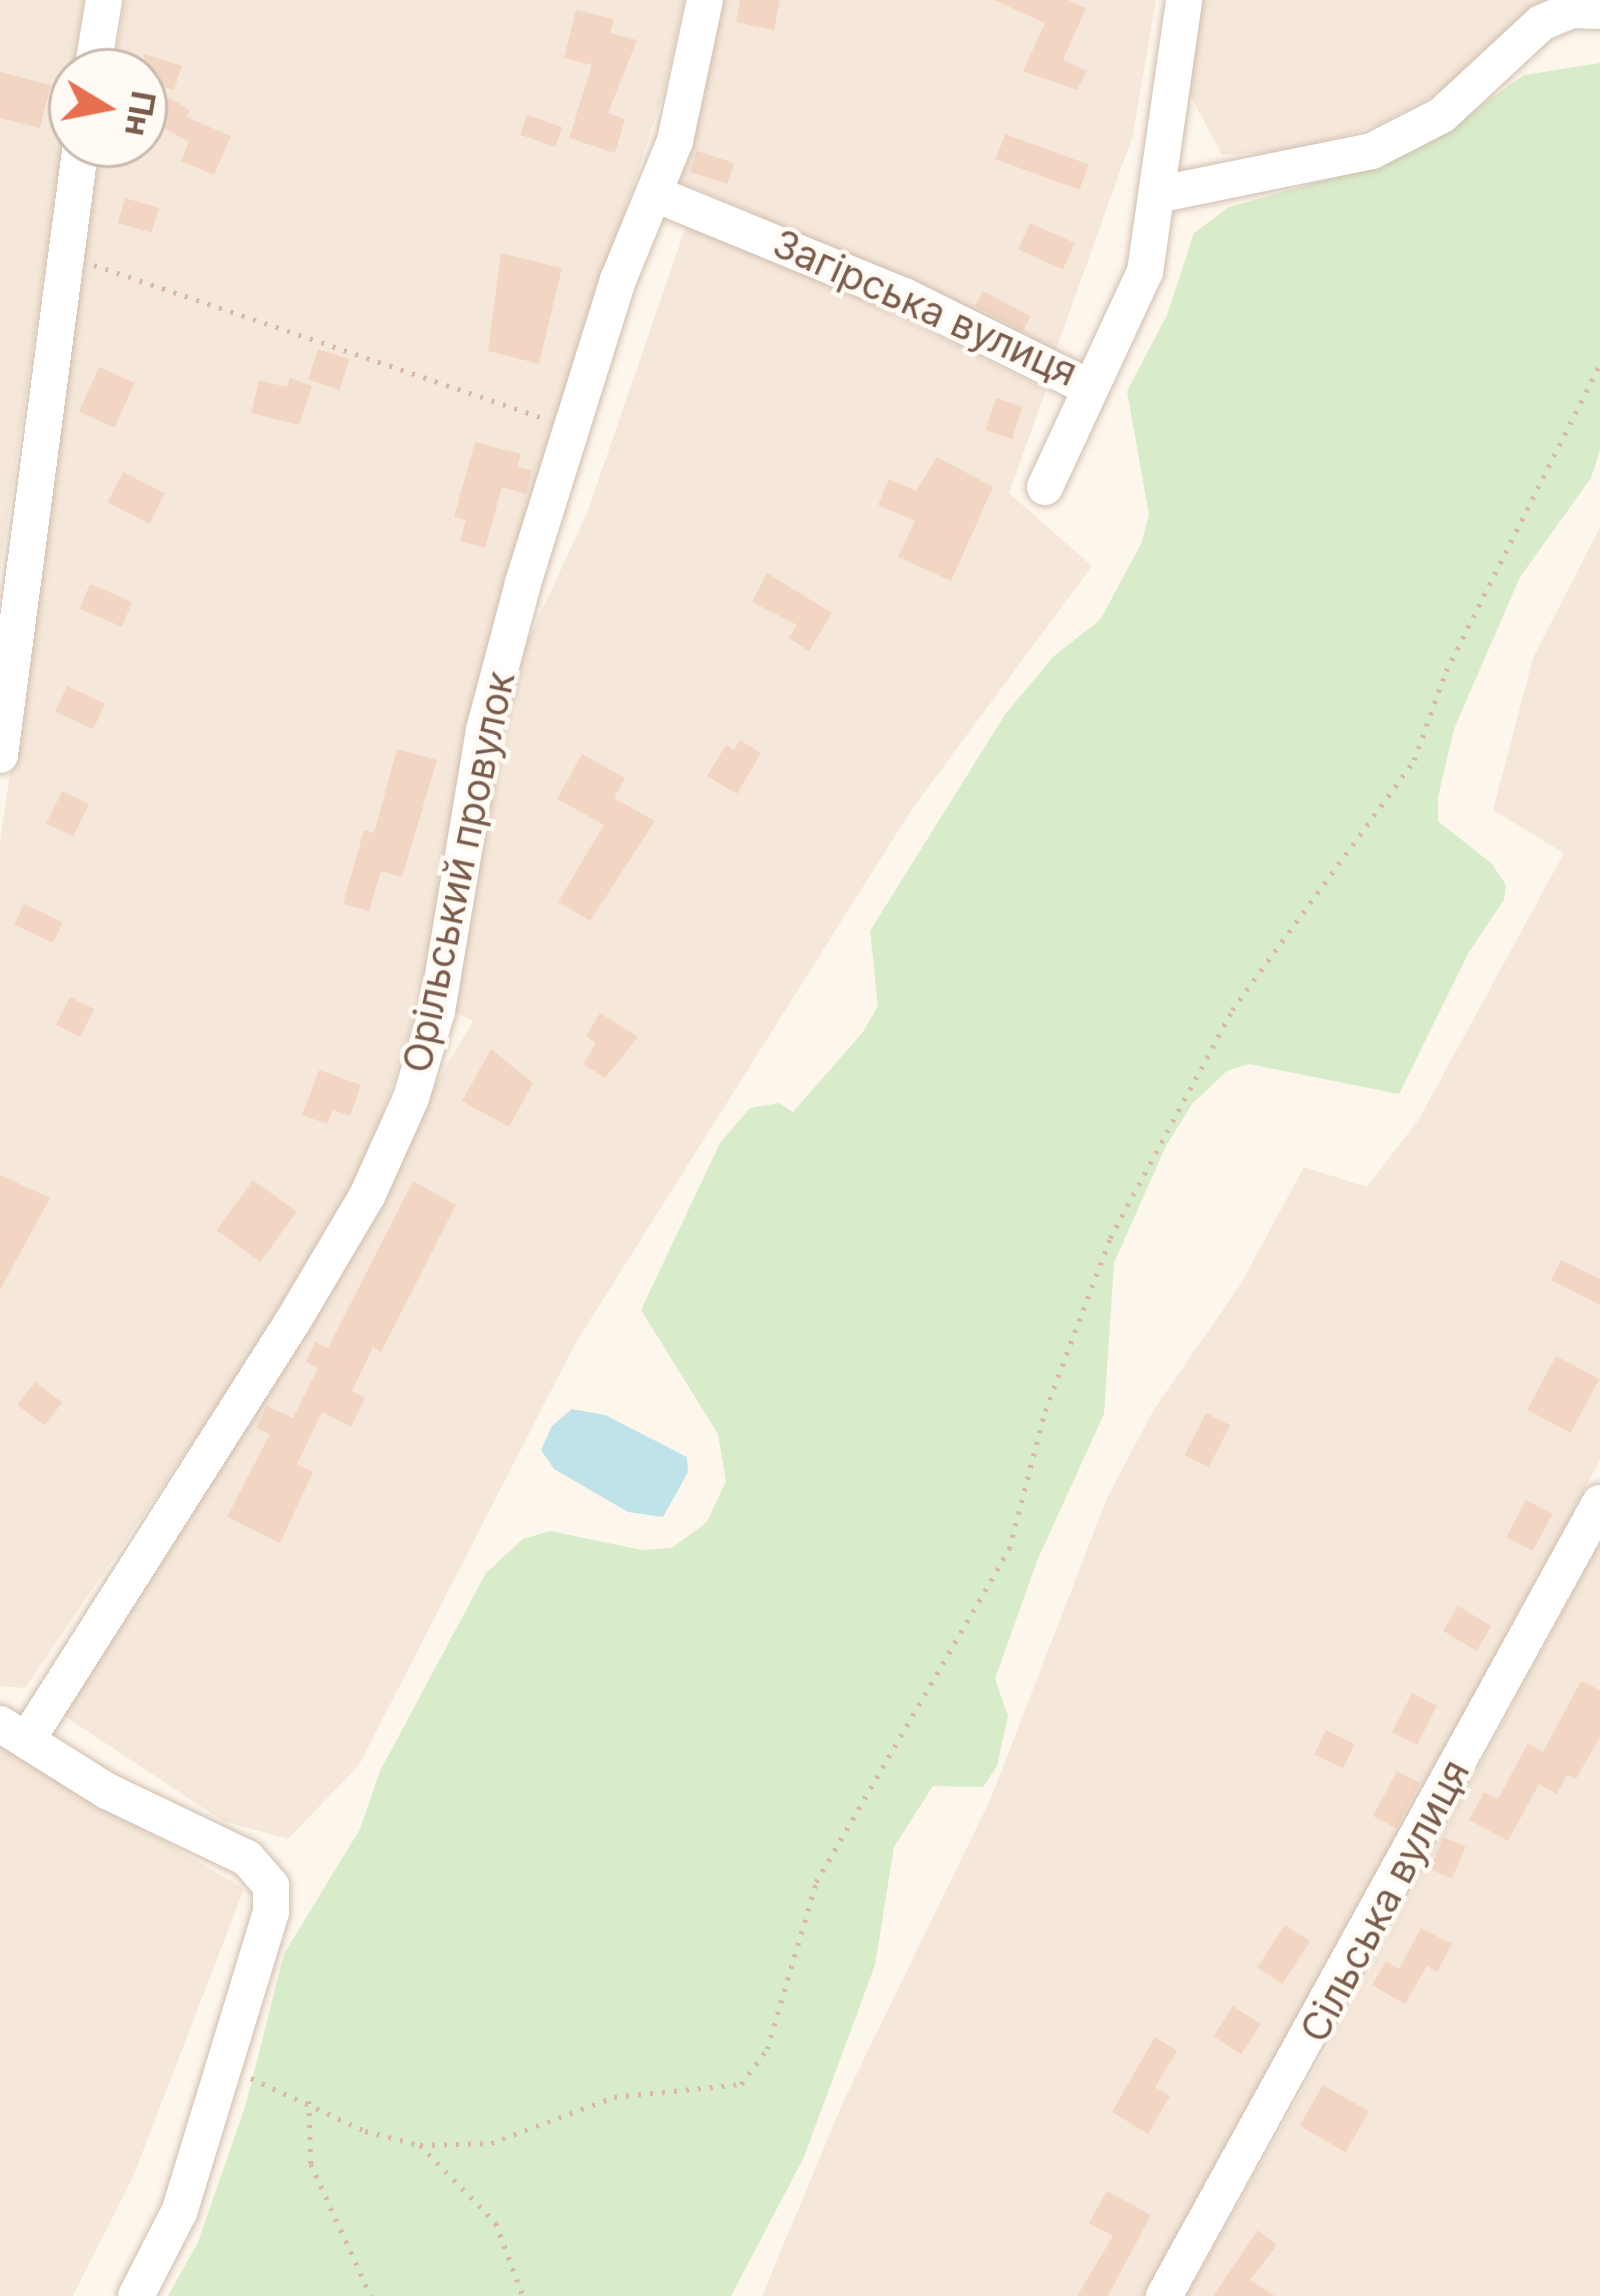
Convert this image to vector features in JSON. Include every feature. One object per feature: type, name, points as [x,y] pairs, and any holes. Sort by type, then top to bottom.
[{"type":"street","points":[[96,48],[104,0]]},
{"type":"street","name":"Орільський провулок","points":[[13,1732],[304,1303],[411,1098],[436,1011],[484,730],[570,427],[656,194],[704,0]]},
{"type":"street","name":"Загірська вулиця","points":[[656,194],[904,296],[1088,387],[1145,272],[1184,0]]},
{"type":"street","points":[[1156,195],[1372,152],[1442,115],[1541,23],[1571,10],[1600,11]]},
{"type":"street","points":[[0,755],[78,168]]},
{"type":"street","points":[[1045,488],[1088,387]]},
{"type":"street","name":"Сільська вулиця","points":[[1164,2296],[1261,2132],[1600,1503]]},
{"type":"street","points":[[13,1732],[107,1791],[247,1858],[271,1886],[271,1912],[179,2212],[136,2296]]},
{"type":"path","points":[[66,256],[570,427]]},
{"type":"path","points":[[223,2067],[309,2101],[365,2131],[420,2145],[491,2143],[614,2097],[741,2084],[767,2049],[816,1882],[1009,1549],[1045,1411],[1110,1238],[1232,1010],[1414,760],[1446,671],[1600,363]]},
{"type":"path","points":[[309,2101],[311,2164],[371,2296]]},
{"type":"path","points":[[420,2145],[496,2223],[523,2296]]},
{"type":"shaded area","points":[[0,0],[84,0],[77,48],[48,48],[48,168],[59,168],[0,571]]},
{"type":"shaded area","points":[[125,0],[684,0],[664,91],[566,391],[432,957],[370,1155],[259,1345],[25,1688],[0,1686],[0,842],[98,168],[168,168],[168,48],[117,48]]},
{"type":"shaded area","points":[[722,0],[1156,0],[1133,135],[1056,350],[1009,337],[882,269],[679,181]]},
{"type":"shaded area","points":[[1196,0],[1556,0],[1454,84],[1380,124],[1293,151],[1222,155],[1190,95]]},
{"type":"shaded area","points":[[686,226],[817,278],[1046,390],[1009,493],[1092,566],[912,809],[575,1344],[359,1765],[288,1839],[223,1821],[63,1715],[473,1021],[451,1010],[523,651],[587,513]]},
{"type":"shaded area","points":[[1600,527],[1600,1460],[1328,1973],[1144,2296],[762,2296],[843,2102],[991,1798],[1107,1498],[1153,1411],[1240,1285],[1304,1167],[1367,1187],[1419,1119],[1564,853],[1493,810],[1533,658]]},
{"type":"shaded area","points":[[1600,1542],[1600,2296],[1186,2296],[1362,1986]]},
{"type":"shaded area","points":[[0,1743],[244,1889],[133,2177],[73,2296],[0,2296]]},
{"type":"green space","points":[[1600,63],[1600,450],[1591,478],[1520,577],[1454,729],[1438,797],[1438,821],[1492,864],[1506,885],[1504,900],[1469,952],[1399,1094],[1249,1064],[1227,1071],[1192,1104],[1166,1146],[1114,1263],[1104,1414],[1037,1561],[995,1679],[1008,1716],[997,1766],[983,1787],[933,1786],[894,1847],[875,1965],[804,2157],[731,2296],[168,2296],[198,2242],[246,2104],[284,1954],[360,1829],[380,1771],[486,1573],[523,1539],[550,1531],[642,1550],[672,1548],[707,1522],[726,1481],[718,1434],[641,1310],[720,1143],[750,1108],[779,1103],[793,1112],[863,1032],[878,1006],[870,931],[1006,713],[1054,656],[1100,620],[1141,544],[1149,515],[1127,391],[1167,315],[1194,233],[1229,207],[1378,165],[1442,133],[1524,75]]},
{"type":"water","points":[[572,1409],[605,1415],[687,1457],[688,1472],[663,1517],[628,1512],[554,1469],[541,1450],[552,1426]]},
{"type":"building","points":[[740,0],[780,0],[774,30],[736,22]]},
{"type":"building","points":[[994,0],[1068,0],[1086,8],[1063,60],[1087,71],[1077,90],[1023,71],[1045,23]]},
{"type":"building","points":[[576,10],[614,19],[610,33],[637,40],[608,113],[625,119],[615,153],[569,138],[592,65],[564,58]]},
{"type":"building","points":[[168,62],[182,66],[174,90],[168,88]]},
{"type":"building","points":[[0,72],[48,84],[40,128],[0,118]]},
{"type":"building","points":[[168,97],[190,110],[186,117],[231,136],[214,175],[181,161],[189,142],[168,130]]},
{"type":"building","points":[[527,115],[562,127],[555,147],[520,135]]},
{"type":"building","points":[[1005,134],[1089,164],[1079,190],[996,159]]},
{"type":"building","points":[[697,151],[734,163],[727,184],[690,172]]},
{"type":"building","points":[[125,198],[159,208],[151,233],[118,223]]},
{"type":"building","points":[[1030,223],[1075,243],[1063,269],[1018,249]]},
{"type":"building","points":[[501,253],[562,268],[539,364],[488,351]]},
{"type":"building","points":[[983,291],[1031,316],[1023,331],[975,306]]},
{"type":"building","points":[[318,349],[349,359],[339,390],[308,379]]},
{"type":"building","points":[[99,367],[135,383],[115,428],[79,412]]},
{"type":"building","points":[[290,378],[312,386],[299,425],[251,413],[259,380],[287,387]]},
{"type":"building","points":[[996,398],[1023,407],[1012,439],[985,430]]},
{"type":"building","points":[[475,442],[521,454],[517,467],[532,470],[526,494],[502,487],[485,548],[460,541],[466,520],[454,517]]},
{"type":"building","points":[[937,457],[993,487],[951,581],[898,557],[915,521],[878,505],[889,479],[916,491]]},
{"type":"building","points":[[123,472],[165,493],[149,524],[108,502]]},
{"type":"building","points":[[767,573],[832,613],[809,651],[789,638],[797,625],[752,602]]},
{"type":"building","points":[[90,584],[132,602],[122,627],[79,609]]},
{"type":"building","points":[[67,686],[105,704],[93,729],[55,711]]},
{"type":"building","points":[[740,740],[761,753],[737,794],[707,776],[726,745],[734,750]]},
{"type":"building","points":[[397,749],[437,760],[402,877],[381,871],[369,911],[343,904],[364,830],[374,833]]},
{"type":"building","points":[[582,754],[625,778],[614,798],[655,821],[590,921],[558,902],[604,825],[557,799]]},
{"type":"building","points":[[62,791],[89,804],[73,837],[46,823]]},
{"type":"building","points":[[24,904],[63,922],[53,943],[14,925]]},
{"type":"building","points":[[70,997],[94,1009],[80,1037],[56,1025]]},
{"type":"building","points":[[600,1013],[638,1037],[605,1078],[583,1064],[596,1043],[586,1036]]},
{"type":"building","points":[[491,1049],[533,1083],[509,1127],[462,1101]]},
{"type":"building","points":[[319,1070],[361,1085],[350,1116],[333,1110],[327,1124],[302,1115]]},
{"type":"building","points":[[0,1175],[50,1198],[0,1290]]},
{"type":"building","points":[[253,1180],[297,1212],[260,1262],[217,1230]]},
{"type":"building","points":[[413,1181],[456,1205],[381,1352],[373,1347],[352,1391],[365,1398],[351,1427],[322,1412],[297,1464],[313,1472],[280,1543],[227,1517],[270,1434],[256,1428],[267,1406],[293,1418],[318,1368],[306,1362],[315,1342],[328,1348]]},
{"type":"building","points":[[1561,1260],[1600,1279],[1600,1305],[1551,1280]]},
{"type":"building","points":[[1556,1356],[1599,1379],[1571,1433],[1527,1410]]},
{"type":"building","points":[[35,1382],[62,1402],[45,1426],[18,1405]]},
{"type":"building","points":[[1206,1413],[1230,1425],[1209,1467],[1185,1455]]},
{"type":"building","points":[[1526,1500],[1552,1514],[1533,1551],[1506,1537]]},
{"type":"building","points":[[1458,1606],[1491,1626],[1476,1651],[1443,1631]]},
{"type":"building","points":[[1581,1681],[1600,1690],[1600,1737],[1576,1779],[1567,1775],[1557,1794],[1539,1784],[1508,1841],[1469,1820],[1484,1792],[1498,1799],[1528,1743],[1543,1752]]},
{"type":"building","points":[[1412,1693],[1437,1706],[1417,1745],[1392,1732]]},
{"type":"building","points":[[1326,1730],[1355,1744],[1343,1768],[1314,1754]]},
{"type":"building","points":[[1397,1771],[1420,1783],[1396,1828],[1373,1816]]},
{"type":"building","points":[[1444,1837],[1466,1847],[1452,1879],[1430,1869]]},
{"type":"building","points":[[1285,1925],[1310,1941],[1282,1984],[1257,1968]]},
{"type":"building","points":[[1421,1928],[1452,1944],[1437,1972],[1427,1966],[1405,2004],[1372,1985],[1386,1961],[1399,1969]]},
{"type":"building","points":[[1233,2006],[1261,2024],[1241,2054],[1213,2036]]},
{"type":"building","points":[[1155,2037],[1177,2051],[1155,2087],[1170,2096],[1148,2134],[1112,2112]]},
{"type":"building","points":[[1323,2085],[1369,2112],[1345,2152],[1300,2126]]},
{"type":"building","points":[[1107,2191],[1151,2215],[1108,2296],[1077,2296],[1113,2236],[1089,2223]]},
{"type":"building","points":[[1258,2230],[1277,2245],[1250,2280],[1275,2296],[1213,2296]]}]
